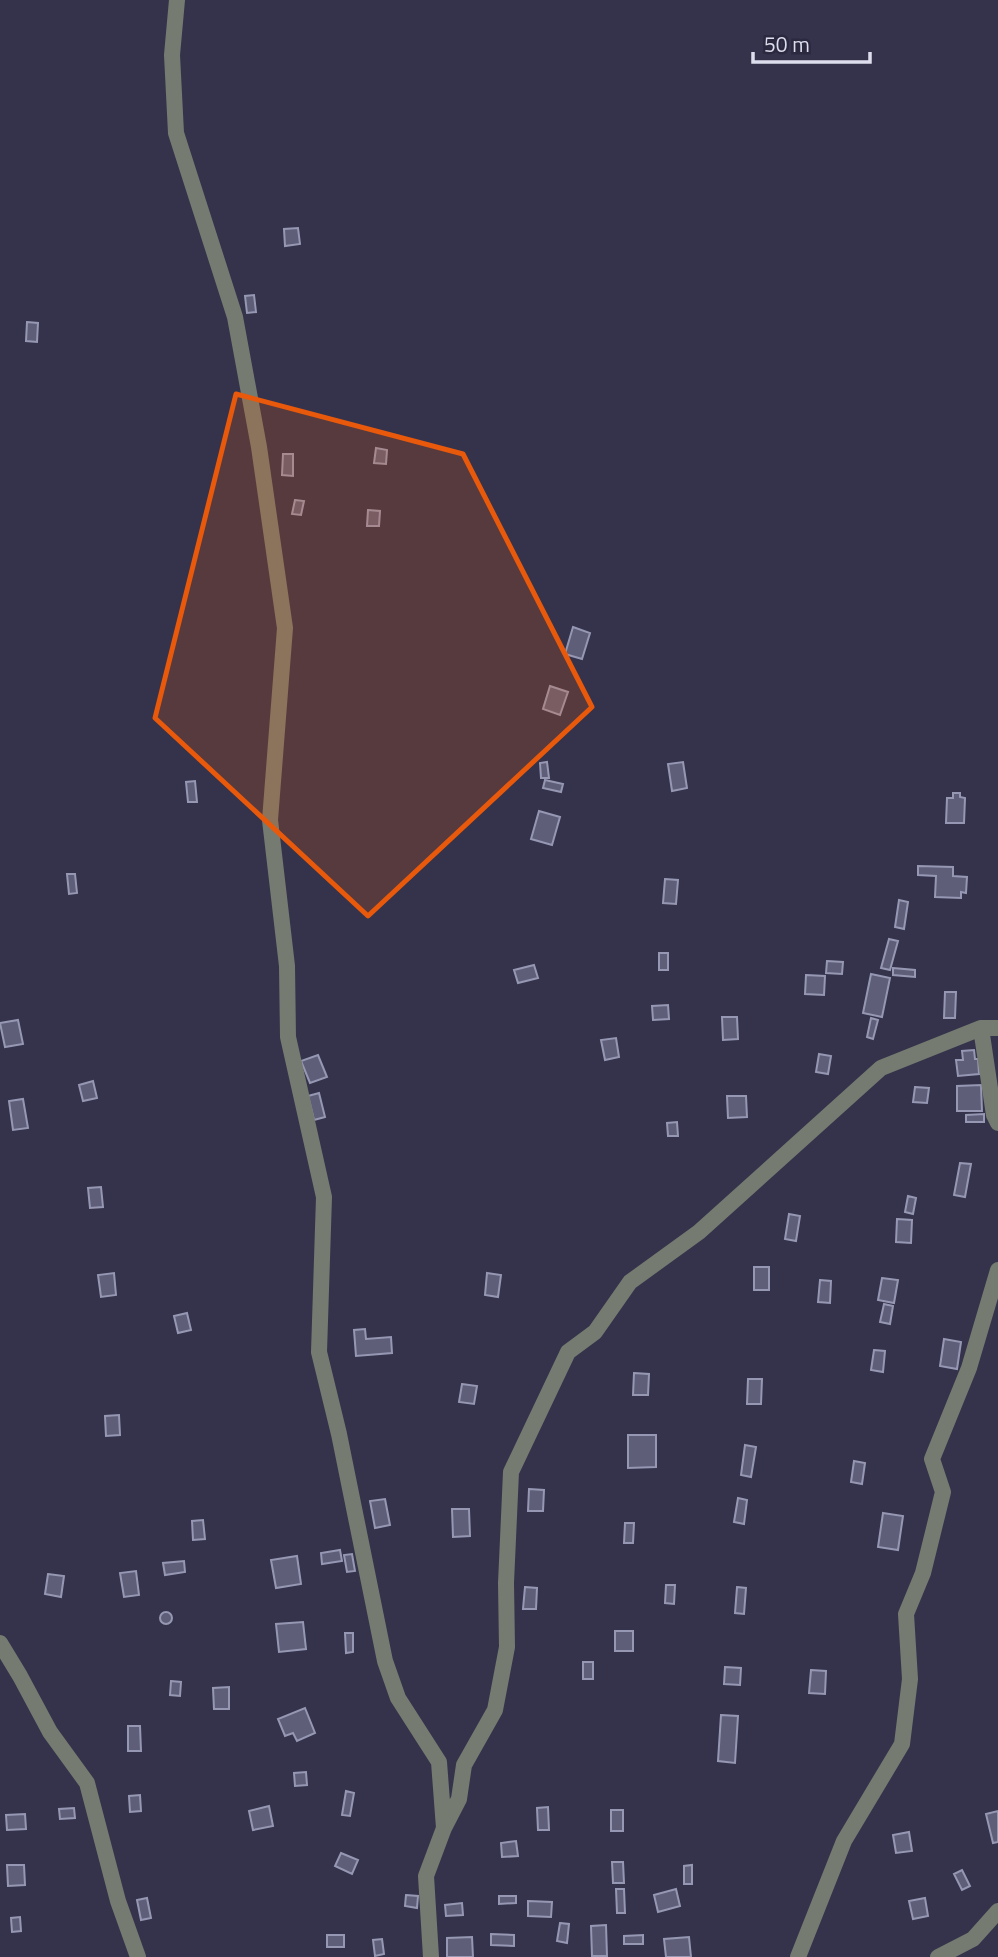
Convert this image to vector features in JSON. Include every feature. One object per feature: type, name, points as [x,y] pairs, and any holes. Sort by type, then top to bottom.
[{"type":"street","points":[[177,0],[172,55],[176,133],[235,317],[259,447],[285,628],[270,820],[287,966],[288,1037],[324,1197],[319,1352],[339,1434],[385,1661],[398,1698],[439,1762],[444,1828]]},
{"type":"street","points":[[981,1028],[994,1115],[998,1123]]},
{"type":"street","points":[[431,1957],[426,1877],[444,1828],[459,1799],[464,1765],[495,1710],[507,1647],[506,1583],[511,1472],[568,1352],[595,1332],[630,1282],[699,1231],[881,1068],[981,1028],[998,1028]]},
{"type":"street","points":[[798,1957],[844,1842],[902,1744],[910,1679],[906,1614],[923,1573],[943,1492],[932,1459],[969,1368],[998,1270]]},
{"type":"street","points":[[0,1643],[50,1732],[87,1783],[118,1901],[138,1957]]},
{"type":"street","points":[[938,1957],[973,1939],[998,1911]]},
{"type":"highlighted area","points":[[236,394],[463,454],[592,707],[368,916],[155,718]]},
{"type":"building","points":[[298,228],[300,244],[285,246],[284,229]]},
{"type":"building","points":[[254,295],[256,312],[247,313],[245,296]]},
{"type":"building","points":[[27,322],[38,323],[37,342],[26,341]]},
{"type":"building","points":[[376,448],[387,450],[386,464],[374,463]]},
{"type":"building","points":[[283,454],[293,454],[293,476],[282,475]]},
{"type":"building","points":[[295,500],[304,501],[301,515],[292,514]]},
{"type":"building","points":[[368,510],[380,511],[379,526],[367,526]]},
{"type":"building","points":[[573,627],[590,633],[582,659],[565,654]]},
{"type":"building","points":[[550,686],[568,692],[560,715],[543,709]]},
{"type":"building","points":[[547,762],[549,778],[541,778],[540,763]]},
{"type":"building","points":[[683,762],[687,788],[672,791],[668,764]]},
{"type":"building","points":[[545,780],[563,784],[561,792],[543,788]]},
{"type":"building","points":[[195,781],[197,802],[188,802],[186,782]]},
{"type":"building","points":[[953,793],[960,793],[960,797],[965,798],[964,823],[946,823],[947,798],[953,798]]},
{"type":"building","points":[[539,811],[560,817],[552,845],[531,839]]},
{"type":"building","points":[[918,866],[953,867],[953,876],[967,877],[966,893],[961,892],[961,898],[935,897],[936,876],[918,875]]},
{"type":"building","points":[[67,874],[75,874],[77,893],[69,894]]},
{"type":"building","points":[[665,879],[678,880],[676,904],[663,903]]},
{"type":"building","points":[[899,900],[908,902],[904,929],[895,927]]},
{"type":"building","points":[[889,939],[898,941],[890,970],[881,968]]},
{"type":"building","points":[[659,953],[668,953],[668,970],[659,970]]},
{"type":"building","points":[[827,961],[843,962],[842,974],[826,973]]},
{"type":"building","points":[[534,965],[538,978],[518,983],[514,970]]},
{"type":"building","points":[[893,968],[915,970],[915,977],[893,975]]},
{"type":"building","points":[[871,974],[890,978],[882,1017],[863,1013]]},
{"type":"building","points":[[806,975],[825,976],[824,995],[805,994]]},
{"type":"building","points":[[945,992],[956,992],[955,1018],[944,1018]]},
{"type":"building","points":[[668,1005],[669,1019],[653,1020],[652,1006]]},
{"type":"building","points":[[722,1017],[737,1017],[738,1039],[723,1040]]},
{"type":"building","points":[[871,1018],[878,1020],[873,1039],[867,1037]]},
{"type":"building","points":[[18,1020],[23,1044],[5,1047],[0,1023]]},
{"type":"building","points":[[616,1038],[619,1057],[605,1060],[601,1040]]},
{"type":"building","points":[[974,1050],[979,1074],[958,1076],[956,1060],[963,1060],[962,1051]]},
{"type":"building","points":[[819,1054],[831,1056],[828,1074],[816,1072]]},
{"type":"building","points":[[318,1055],[327,1077],[310,1083],[301,1061]]},
{"type":"building","points":[[93,1081],[97,1098],[83,1101],[79,1085]]},
{"type":"building","points":[[981,1085],[982,1111],[957,1111],[957,1086]]},
{"type":"building","points":[[915,1087],[929,1088],[927,1103],[913,1102]]},
{"type":"building","points":[[319,1093],[325,1117],[314,1120],[308,1096]]},
{"type":"building","points":[[727,1096],[746,1096],[747,1117],[728,1118]]},
{"type":"building","points":[[23,1099],[28,1128],[13,1130],[9,1101]]},
{"type":"building","points":[[984,1114],[984,1122],[966,1122],[966,1115]]},
{"type":"building","points":[[677,1122],[678,1136],[668,1136],[667,1123]]},
{"type":"building","points":[[960,1163],[971,1164],[965,1197],[954,1195]]},
{"type":"building","points":[[101,1187],[103,1207],[90,1208],[88,1188]]},
{"type":"building","points":[[908,1196],[916,1198],[913,1214],[905,1212]]},
{"type":"building","points":[[789,1214],[800,1216],[796,1241],[785,1239]]},
{"type":"building","points":[[897,1219],[912,1220],[911,1243],[896,1242]]},
{"type":"building","points":[[754,1267],[769,1267],[769,1290],[754,1290]]},
{"type":"building","points":[[114,1273],[116,1295],[101,1297],[98,1275]]},
{"type":"building","points":[[487,1273],[501,1275],[498,1297],[485,1295]]},
{"type":"building","points":[[882,1278],[898,1280],[894,1303],[878,1300]]},
{"type":"building","points":[[820,1280],[831,1281],[830,1303],[818,1302]]},
{"type":"building","points":[[884,1304],[893,1306],[890,1324],[880,1322]]},
{"type":"building","points":[[187,1313],[191,1330],[178,1333],[174,1316]]},
{"type":"building","points":[[365,1329],[366,1339],[391,1337],[392,1353],[356,1356],[354,1330]]},
{"type":"building","points":[[944,1339],[961,1342],[957,1369],[940,1366]]},
{"type":"building","points":[[874,1350],[885,1351],[883,1372],[871,1370]]},
{"type":"building","points":[[634,1373],[649,1374],[648,1395],[633,1395]]},
{"type":"building","points":[[748,1379],[762,1379],[761,1404],[747,1404]]},
{"type":"building","points":[[462,1384],[477,1386],[474,1404],[459,1402]]},
{"type":"building","points":[[119,1415],[120,1435],[106,1436],[105,1416]]},
{"type":"building","points":[[628,1435],[656,1435],[656,1467],[628,1468]]},
{"type":"building","points":[[745,1445],[756,1447],[751,1477],[741,1475]]},
{"type":"building","points":[[854,1461],[865,1463],[862,1484],[851,1482]]},
{"type":"building","points":[[529,1489],[544,1490],[543,1511],[528,1511]]},
{"type":"building","points":[[738,1498],[747,1500],[744,1524],[734,1522]]},
{"type":"building","points":[[385,1499],[390,1525],[375,1528],[370,1501]]},
{"type":"building","points":[[452,1509],[469,1509],[470,1536],[453,1537]]},
{"type":"building","points":[[883,1513],[903,1516],[898,1550],[878,1547]]},
{"type":"building","points":[[203,1520],[205,1539],[193,1540],[192,1521]]},
{"type":"building","points":[[625,1523],[634,1523],[633,1543],[624,1543]]},
{"type":"building","points":[[340,1550],[342,1561],[322,1564],[321,1553]]},
{"type":"building","points":[[352,1554],[355,1571],[347,1572],[344,1555]]},
{"type":"building","points":[[297,1556],[301,1584],[276,1588],[271,1560]]},
{"type":"building","points":[[184,1561],[185,1572],[165,1575],[163,1563]]},
{"type":"building","points":[[136,1571],[139,1595],[124,1597],[120,1573]]},
{"type":"building","points":[[48,1574],[64,1576],[61,1597],[45,1594]]},
{"type":"building","points":[[666,1585],[675,1585],[674,1604],[665,1603]]},
{"type":"building","points":[[525,1587],[537,1588],[536,1609],[523,1609]]},
{"type":"building","points":[[737,1587],[746,1588],[744,1614],[735,1613]]},
{"type":"building","points":[[166,1612],[172,1618],[166,1624],[160,1618]]},
{"type":"building","points":[[303,1622],[306,1649],[279,1652],[276,1624]]},
{"type":"building","points":[[615,1631],[633,1631],[633,1651],[615,1651]]},
{"type":"building","points":[[345,1633],[353,1633],[353,1652],[346,1653]]},
{"type":"building","points":[[583,1662],[593,1662],[593,1679],[583,1679]]},
{"type":"building","points":[[725,1667],[741,1668],[740,1685],[724,1684]]},
{"type":"building","points":[[811,1670],[826,1671],[825,1694],[809,1693]]},
{"type":"building","points":[[171,1681],[181,1682],[180,1696],[170,1695]]},
{"type":"building","points":[[229,1687],[229,1709],[214,1709],[213,1688]]},
{"type":"building","points":[[305,1708],[315,1733],[297,1741],[293,1733],[285,1736],[278,1719]]},
{"type":"building","points":[[721,1715],[738,1716],[735,1763],[718,1761]]},
{"type":"building","points":[[128,1726],[140,1726],[141,1751],[128,1751]]},
{"type":"building","points":[[306,1772],[307,1785],[295,1786],[294,1773]]},
{"type":"building","points":[[346,1791],[354,1793],[350,1816],[342,1815]]},
{"type":"building","points":[[140,1795],[141,1811],[130,1812],[129,1796]]},
{"type":"building","points":[[269,1806],[273,1826],[253,1830],[249,1811]]},
{"type":"building","points":[[548,1807],[549,1830],[538,1830],[537,1808]]},
{"type":"building","points":[[74,1808],[75,1818],[60,1819],[59,1809]]},
{"type":"building","points":[[611,1810],[623,1810],[623,1831],[611,1831]]},
{"type":"building","points":[[998,1811],[998,1842],[993,1843],[986,1814]]},
{"type":"building","points":[[25,1814],[26,1829],[7,1830],[6,1815]]},
{"type":"building","points":[[909,1832],[912,1851],[896,1853],[893,1835]]},
{"type":"building","points":[[516,1841],[518,1856],[502,1857],[501,1843]]},
{"type":"building","points":[[341,1853],[358,1860],[352,1874],[335,1866]]},
{"type":"building","points":[[612,1862],[623,1862],[624,1883],[613,1883]]},
{"type":"building","points":[[7,1865],[24,1865],[25,1885],[8,1886]]},
{"type":"building","points":[[692,1865],[692,1884],[684,1884],[684,1866]]},
{"type":"building","points":[[962,1870],[970,1886],[962,1890],[954,1874]]},
{"type":"building","points":[[616,1889],[624,1889],[625,1913],[617,1913]]},
{"type":"building","points":[[676,1889],[680,1906],[658,1912],[654,1895]]},
{"type":"building","points":[[406,1895],[418,1896],[417,1908],[405,1906]]},
{"type":"building","points":[[499,1896],[516,1896],[516,1903],[499,1904]]},
{"type":"building","points":[[147,1898],[151,1918],[141,1920],[137,1900]]},
{"type":"building","points":[[925,1898],[928,1916],[913,1919],[909,1901]]},
{"type":"building","points":[[528,1901],[552,1902],[551,1917],[528,1916]]},
{"type":"building","points":[[462,1903],[463,1915],[446,1916],[445,1905]]},
{"type":"building","points":[[20,1917],[21,1931],[12,1932],[11,1918]]},
{"type":"building","points":[[560,1923],[569,1924],[567,1943],[557,1941]]},
{"type":"building","points":[[606,1925],[607,1956],[592,1956],[591,1926]]},
{"type":"building","points":[[491,1934],[514,1935],[514,1946],[491,1945]]},
{"type":"building","points":[[327,1935],[344,1935],[344,1947],[327,1947]]},
{"type":"building","points":[[643,1935],[643,1944],[624,1944],[624,1936]]},
{"type":"building","points":[[472,1937],[473,1957],[447,1957],[447,1938]]},
{"type":"building","points":[[689,1937],[691,1957],[666,1957],[664,1939]]},
{"type":"building","points":[[382,1939],[384,1954],[375,1956],[373,1940]]}]
